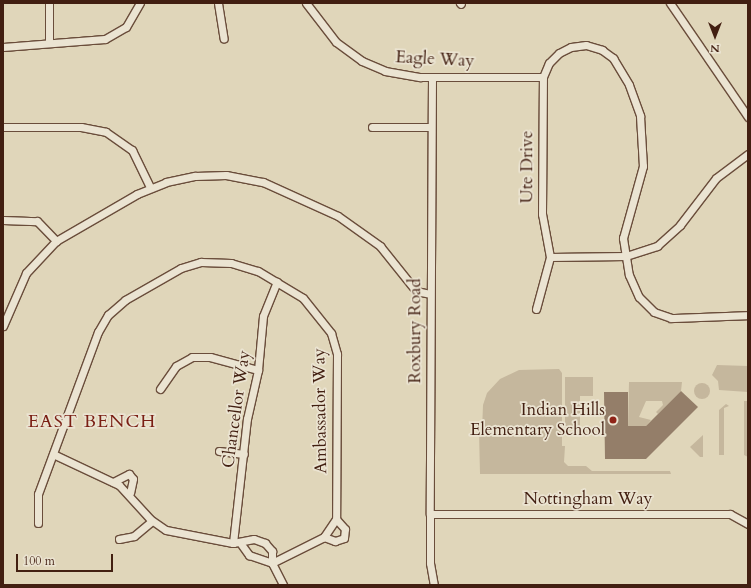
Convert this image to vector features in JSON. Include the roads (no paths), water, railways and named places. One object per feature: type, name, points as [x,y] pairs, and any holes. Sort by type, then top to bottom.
[{"type":"street","points":[[49,3],[49,42]]},
{"type":"street","points":[[3,47],[49,42],[97,41],[113,36],[131,21],[140,3]]},
{"type":"street","points":[[218,3],[224,39]]},
{"type":"street","name":"Eagle Way","points":[[306,3],[329,35],[362,61],[396,74],[432,76],[543,77]]},
{"type":"street","points":[[670,3],[748,116]]},
{"type":"street","points":[[543,77],[549,64],[559,53],[571,47],[586,45],[610,55],[629,85],[640,116],[644,154],[639,187],[625,226],[626,256],[629,275],[636,293],[645,304],[659,315],[676,319],[748,315]]},
{"type":"street","name":"Roxbury Road","points":[[432,76],[430,127],[430,563],[434,585]]},
{"type":"street","name":"Ute Drive","points":[[543,77],[542,214],[550,257]]},
{"type":"street","points":[[3,127],[81,127],[106,132],[132,150],[150,188]]},
{"type":"street","points":[[372,127],[430,127]]},
{"type":"street","points":[[536,309],[550,257],[626,256],[650,249],[670,236],[716,178],[748,154]]},
{"type":"street","points":[[3,326],[26,273],[56,241],[150,188],[180,179],[211,175],[240,177],[274,186],[354,225],[380,246],[416,290],[430,294]]},
{"type":"street","points":[[3,220],[37,221],[56,241]]},
{"type":"street","name":"Ambassador Way","points":[[38,523],[37,498],[98,332],[108,315],[125,300],[181,268],[201,262],[240,265],[277,282],[309,304],[327,327],[336,347],[336,519],[345,529],[344,538],[335,541],[324,536]]},
{"type":"street","name":"Chancellor Way","points":[[233,543],[247,419],[258,370],[264,310],[277,282]]},
{"type":"street","points":[[160,389],[176,366],[192,357],[210,357],[258,370]]},
{"type":"street","points":[[219,452],[244,454]]},
{"type":"street","points":[[53,454],[114,482],[130,493],[152,521],[176,534],[241,544],[254,539],[265,543],[272,551],[272,563],[282,585]]},
{"type":"street","points":[[114,482],[124,474],[129,474],[133,479],[130,493]]},
{"type":"street","name":"Nottingham Way","points":[[430,514],[730,514],[746,522]]},
{"type":"street","points":[[241,544],[249,555],[272,563],[324,536],[336,519]]},
{"type":"street","points":[[119,539],[134,536],[152,521]]},
{"type":"place","name":"Indian Hills Elementary School","points":[[613,420]]},
{"type":"district","name":"EAST BENCH","points":[[92,422]]}]
